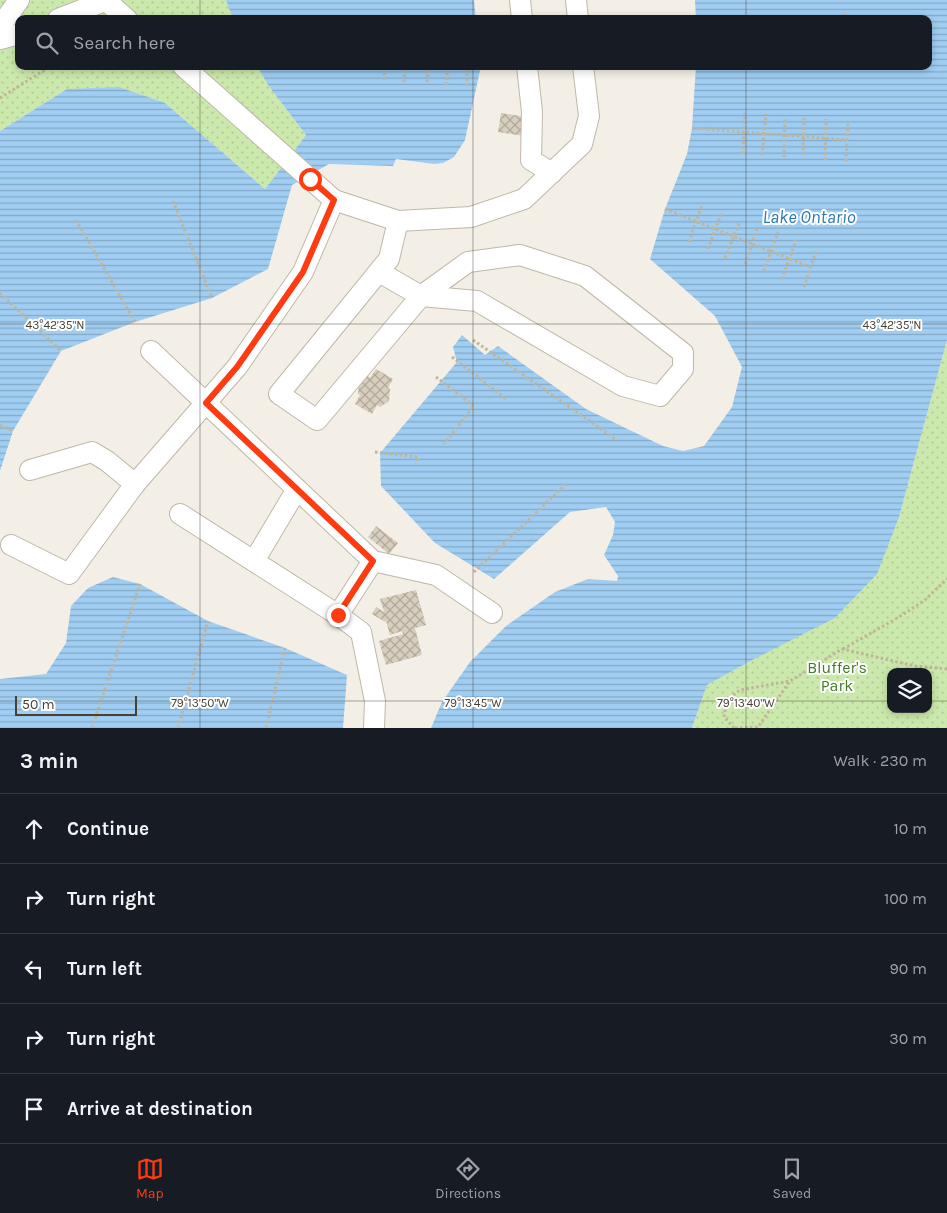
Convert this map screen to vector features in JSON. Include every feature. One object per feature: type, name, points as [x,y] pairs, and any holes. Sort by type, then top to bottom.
[{"type":"street","points":[[0,27],[18,0]]},
{"type":"street","points":[[68,15],[105,0],[122,15]]},
{"type":"street","points":[[520,0],[522,15]]},
{"type":"street","points":[[0,39],[15,35]]},
{"type":"street","points":[[188,70],[334,200],[398,221],[471,217],[524,199],[582,144],[588,116],[583,70]]},
{"type":"street","points":[[528,70],[532,112],[531,160],[552,173]]},
{"type":"street","points":[[11,545],[69,574],[136,484],[237,367],[303,272],[334,200]]},
{"type":"street","points":[[379,272],[421,296],[477,301],[623,386],[660,396],[683,369],[683,353],[585,276],[520,255],[468,262],[421,296],[317,420],[279,394],[389,259],[398,221]]},
{"type":"street","points":[[151,351],[373,561],[436,575],[492,613]]},
{"type":"street","points":[[30,470],[92,452],[107,461],[136,484]]},
{"type":"street","points":[[254,561],[297,489]]},
{"type":"street","points":[[180,514],[338,615],[361,632],[375,701],[374,728]]},
{"type":"street","points":[[338,615],[373,561]]},
{"type":"path","points":[[0,98],[45,70]]},
{"type":"path","points":[[384,80],[385,70]]},
{"type":"path","points":[[404,82],[405,70]]},
{"type":"path","points":[[427,82],[428,70]]},
{"type":"path","points":[[447,70],[447,85]]},
{"type":"path","points":[[467,70],[467,86]]},
{"type":"path","points":[[743,154],[745,113]]},
{"type":"path","points":[[762,155],[766,114]]},
{"type":"path","points":[[784,157],[785,117]]},
{"type":"path","points":[[803,155],[804,118]]},
{"type":"path","points":[[825,160],[826,119]]},
{"type":"path","points":[[846,161],[848,122]]},
{"type":"path","points":[[692,128],[848,140]]},
{"type":"path","points":[[173,202],[212,298]]},
{"type":"path","points":[[689,242],[702,205]]},
{"type":"path","points":[[665,209],[810,267]]},
{"type":"path","points":[[708,249],[721,214]]},
{"type":"path","points":[[76,220],[135,322]]},
{"type":"path","points":[[726,258],[740,221]]},
{"type":"path","points":[[745,264],[758,226]]},
{"type":"path","points":[[764,271],[778,232]]},
{"type":"path","points":[[782,280],[796,240]]},
{"type":"path","points":[[804,286],[817,249]]},
{"type":"path","points":[[0,293],[61,351]]},
{"type":"path","points":[[473,340],[617,440]]},
{"type":"path","points":[[452,357],[506,399]]},
{"type":"path","points":[[436,377],[474,406],[444,444]]},
{"type":"path","points":[[0,425],[13,431]]},
{"type":"path","points":[[375,452],[418,457],[416,464]]},
{"type":"path","points":[[474,572],[566,484]]},
{"type":"path","points":[[790,681],[758,727],[735,728],[724,717],[727,700],[740,690],[790,681],[899,617],[925,600],[947,579]]},
{"type":"path","points":[[92,728],[140,584]]},
{"type":"path","points":[[178,728],[208,621]]},
{"type":"path","points":[[266,728],[285,648]]},
{"type":"path","points":[[842,649],[915,666],[947,670]]},
{"type":"green space","points":[[0,0],[226,0],[232,15],[15,15],[15,70],[259,70],[268,85],[306,135],[265,189],[165,103],[67,89],[0,131]]},
{"type":"green space","name":"Bluffer's Park","points":[[947,340],[947,728],[692,728],[707,685],[756,658],[899,517]]},
{"type":"water","points":[[226,0],[474,0],[476,15],[232,15]]},
{"type":"water","name":"Lake Ontario","points":[[695,0],[947,0],[947,340],[899,517],[877,574],[835,618],[707,685],[692,728],[431,728],[442,702],[470,662],[506,626],[555,592],[588,579],[617,581],[618,576],[604,555],[613,535],[615,522],[606,507],[570,512],[494,579],[435,543],[381,486],[380,453],[457,362],[453,347],[462,335],[485,355],[498,346],[586,409],[663,446],[683,451],[704,446],[732,407],[742,367],[715,316],[650,259],[665,209],[687,154],[692,128],[696,70],[932,70],[932,15],[696,15]]},
{"type":"water","points":[[259,70],[480,70],[465,140],[454,157],[443,163],[434,164],[396,159],[393,166],[329,164],[292,185],[268,269],[212,298],[135,322],[61,351],[13,431],[0,471],[0,131],[67,89],[119,87],[165,103],[265,189],[306,135],[268,85]]},
{"type":"water","points":[[113,577],[140,584],[208,621],[285,648],[347,675],[343,728],[0,728],[0,679],[46,674],[66,643],[71,606],[88,588]]},
{"type":"building","points":[[501,113],[526,117],[523,136],[498,132]]},
{"type":"building","points":[[376,369],[393,379],[388,388],[390,389],[389,401],[380,407],[377,405],[372,414],[355,404],[360,395],[358,394],[359,382],[368,376],[370,378]]},
{"type":"building","points":[[376,526],[398,543],[389,554],[368,537]]},
{"type":"building","points":[[416,590],[426,625],[415,628],[422,655],[386,665],[379,641],[403,634],[402,631],[390,635],[386,621],[372,614],[376,607],[384,612],[380,599]]},
{"type":"route","points":[[310,179],[334,200],[303,272],[237,367],[206,403],[373,561],[338,615]]}]
